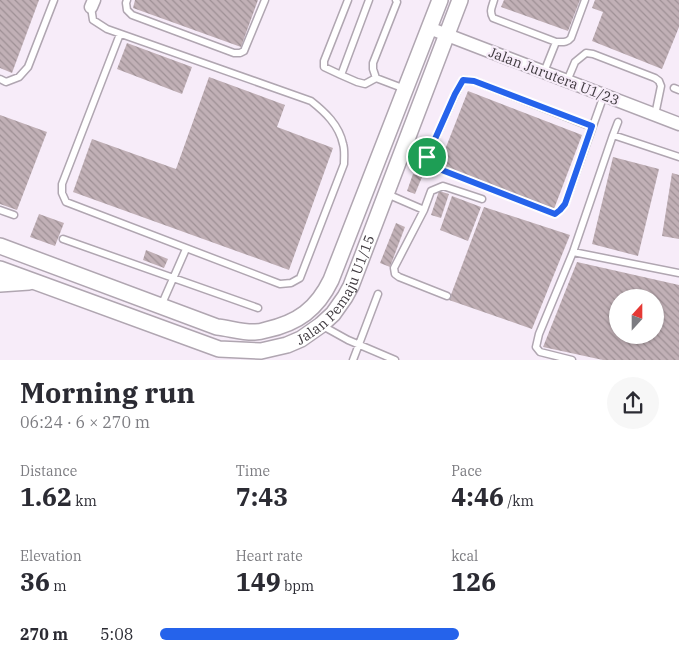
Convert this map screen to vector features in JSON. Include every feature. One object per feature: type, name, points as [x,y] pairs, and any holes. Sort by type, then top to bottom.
[{"type":"street","name":"Jalan Pemaju U1/15","points":[[0,246],[217,327],[254,332],[294,322],[317,302],[331,280],[440,0]]},
{"type":"street","name":"Jalan Pemaju U1/15","points":[[0,269],[219,349],[261,351],[287,345],[301,339],[333,314],[351,286],[460,0]]},
{"type":"street","name":"Jalan Jurutera U1/23","points":[[428,28],[679,124]]},
{"type":"street","points":[[0,284],[35,282]]},
{"type":"lane","points":[[0,79],[6,82],[19,77],[28,67],[54,0]]},
{"type":"lane","points":[[127,0],[126,10],[132,15],[240,53],[244,51],[264,0]]},
{"type":"lane","points":[[348,0],[324,61],[324,68],[357,82],[365,84],[376,78],[405,89]]},
{"type":"lane","points":[[341,75],[370,0]]},
{"type":"lane","points":[[376,78],[373,63],[397,2],[396,0]]},
{"type":"lane","points":[[494,0],[490,10],[492,18],[556,42],[568,42],[571,38],[585,0]]},
{"type":"lane","points":[[92,3],[93,20],[107,29],[311,101],[322,110],[337,128],[344,145],[344,164],[300,278],[291,283],[280,284],[66,202],[62,194],[62,184],[120,34]]},
{"type":"lane","points":[[544,72],[556,42]]},
{"type":"lane","points":[[567,81],[576,62],[586,53],[610,60],[659,81],[661,86],[655,115]]},
{"type":"lane","points":[[592,126],[474,81],[463,80],[427,157],[428,162],[434,167],[555,214],[565,204],[604,95]]},
{"type":"lane","points":[[572,360],[540,352],[536,347],[539,334],[574,252],[618,122]]},
{"type":"lane","points":[[613,136],[679,157]]},
{"type":"lane","points":[[401,153],[419,159],[427,157]]},
{"type":"lane","points":[[447,296],[399,277],[395,274],[394,268],[432,191],[443,186],[482,198]]},
{"type":"lane","points":[[386,194],[424,210]]},
{"type":"lane","points":[[0,210],[14,215]]},
{"type":"lane","points":[[63,239],[258,308]]},
{"type":"lane","points":[[161,306],[186,249]]},
{"type":"lane","points":[[574,252],[679,273]]},
{"type":"lane","points":[[354,360],[378,294]]},
{"type":"lane","points":[[321,325],[348,340],[394,360]]},
{"type":"building","points":[[0,0],[39,0],[12,73],[0,68]]},
{"type":"building","points":[[135,0],[258,0],[241,47],[133,8]]},
{"type":"building","points":[[504,0],[580,0],[568,31],[501,7]]},
{"type":"building","points":[[595,0],[679,0],[679,27],[662,69],[592,41],[603,12],[592,8]]},
{"type":"building","points":[[127,43],[192,67],[182,94],[117,69]]},
{"type":"building","points":[[209,77],[285,105],[277,127],[333,148],[289,270],[73,192],[92,139],[176,169]]},
{"type":"building","points":[[468,91],[582,135],[554,209],[439,165]]},
{"type":"building","points":[[0,115],[47,132],[17,210],[0,204]]},
{"type":"building","points":[[613,157],[659,169],[638,256],[592,244]]},
{"type":"building","points":[[672,173],[679,175],[679,239],[662,236]]},
{"type":"building","points":[[413,174],[422,177],[415,194],[407,191]]},
{"type":"building","points":[[439,191],[449,194],[441,218],[431,215]]},
{"type":"building","points":[[452,196],[481,207],[468,241],[440,230]]},
{"type":"building","points":[[484,207],[570,235],[532,329],[449,300]]},
{"type":"building","points":[[39,214],[64,223],[55,246],[30,237]]},
{"type":"building","points":[[396,223],[405,227],[390,267],[380,263]]},
{"type":"building","points":[[146,250],[168,259],[164,268],[143,260]]},
{"type":"building","points":[[577,262],[679,285],[679,360],[603,360],[543,347]]},
{"type":"route","points":[[463,80],[474,81],[592,126],[565,204],[555,214],[434,167],[428,162],[427,157],[463,80]]}]
